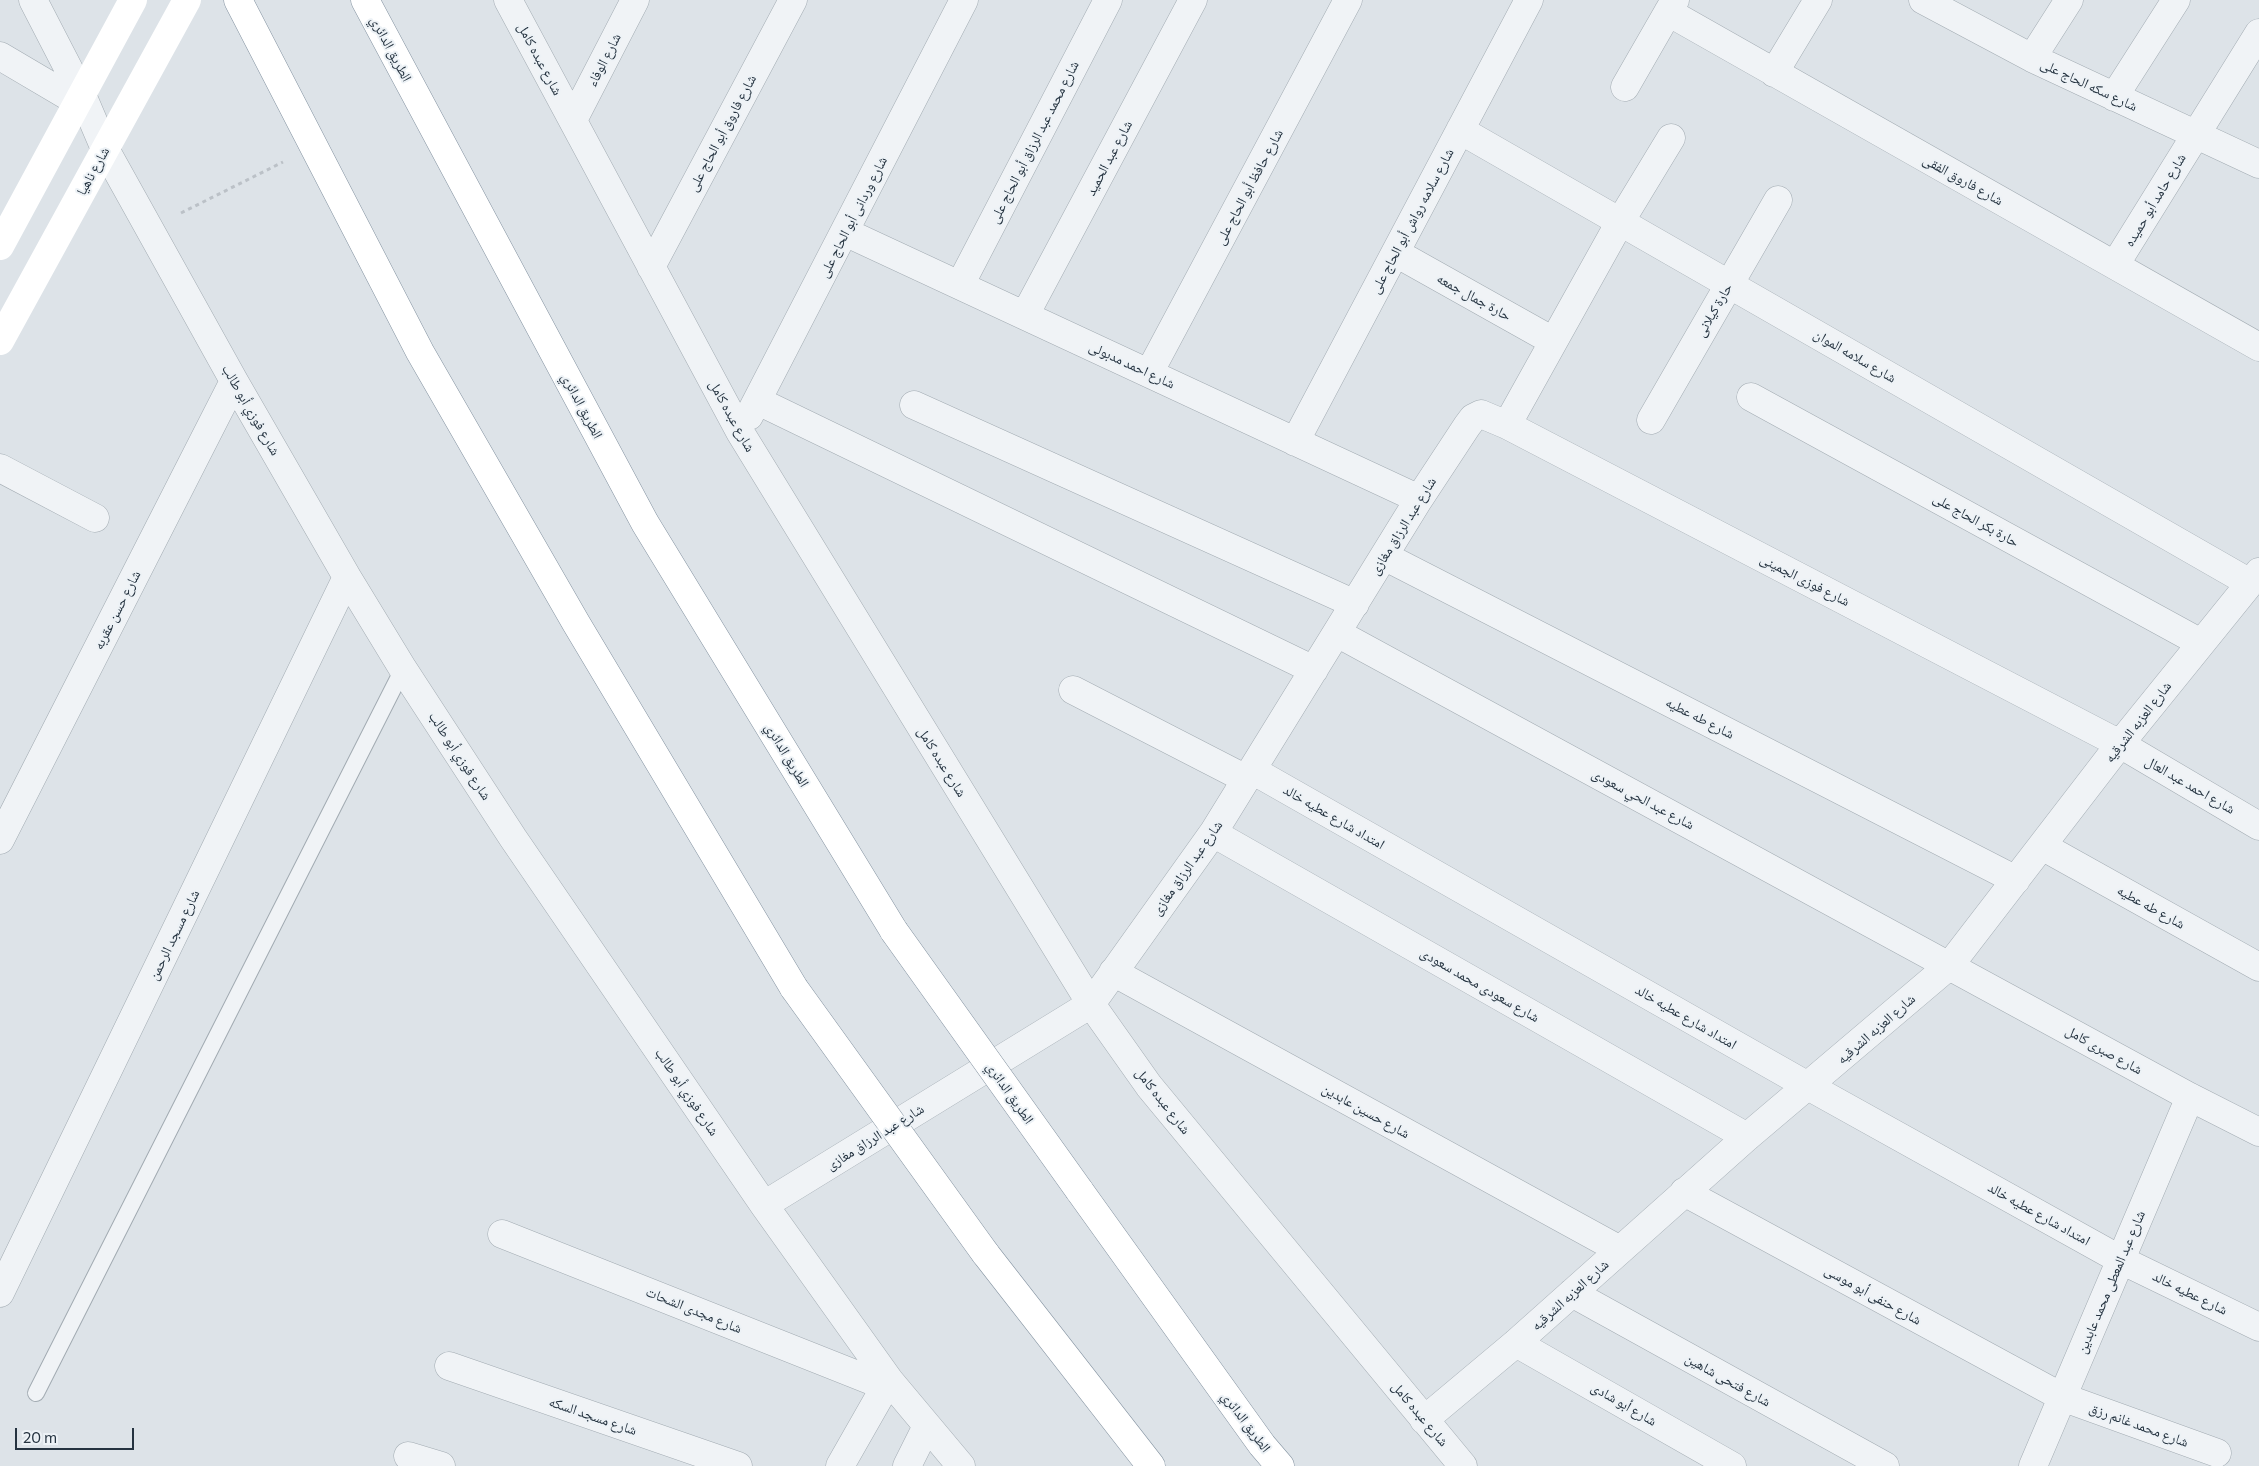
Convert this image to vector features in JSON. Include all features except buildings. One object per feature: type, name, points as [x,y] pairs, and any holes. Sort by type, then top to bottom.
[{"type":"main road","points":[[0,246],[133,0]]},
{"type":"main road","name":"شارع ناهيا","points":[[0,341],[187,0]]},
{"type":"main road","points":[[238,0],[420,352],[576,623],[794,988],[985,1253],[1151,1466]]},
{"type":"main road","name":"الطريق الدائري","points":[[364,0],[645,523],[894,931],[1078,1190],[1262,1445],[1280,1466]]},
{"type":"street","name":"شارع فوزي أبو طالب","points":[[33,0],[105,150],[234,381],[347,577],[403,669],[513,838],[887,1383],[961,1466]]},
{"type":"street","name":"شارع عبده كامل","points":[[508,0],[740,432],[1091,1004],[1150,1086],[1463,1466]]},
{"type":"street","name":"شارع الوفاء","points":[[573,120],[635,0]]},
{"type":"street","name":"شارع فاروق أبو الحاج على","points":[[651,266],[793,0]]},
{"type":"street","name":"شارع وردانى أبو الحاج على","points":[[740,432],[758,401],[964,0]]},
{"type":"street","name":"شارع محمد عبد الرزاق أبو الحاج على","points":[[960,285],[1108,0]]},
{"type":"street","name":"شارع عبد الحميد","points":[[1026,316],[1193,0]]},
{"type":"street","name":"شارع حافظ أبو الحاج على","points":[[1149,373],[1348,0]]},
{"type":"street","name":"شارع سلامه رواش أبو الحاج على","points":[[1295,442],[1529,0]]},
{"type":"street","points":[[1774,73],[1818,0]]},
{"type":"street","name":"شارع سكه الحاج على","points":[[1923,0],[2032,58],[2259,164]]},
{"type":"street","points":[[2032,58],[2069,0]]},
{"type":"street","points":[[2114,97],[2176,0]]},
{"type":"street","points":[[1625,86],[1672,6]]},
{"type":"street","name":"شارع فاروق الفقى","points":[[1672,6],[1774,73],[2259,347]]},
{"type":"street","name":"شارع حامد أبو حميده","points":[[2114,265],[2259,33]]},
{"type":"street","points":[[0,56],[80,99]]},
{"type":"street","name":"شارع سلامه الموان","points":[[1460,130],[1730,284],[2255,577]]},
{"type":"street","points":[[1499,421],[1553,341],[1620,222],[1671,138]]},
{"type":"street","name":"حارة كيلانى","points":[[1651,420],[1778,200]]},
{"type":"street","name":"شارع احمد مدبولى","points":[[845,232],[1419,499]]},
{"type":"street","name":"حارة جمال جمعه","points":[[1396,253],[1553,341]]},
{"type":"street","name":"شارع حسن عقربه","points":[[0,840],[234,381]]},
{"type":"street","name":"حارة بكر الحاج على","points":[[1751,397],[2201,643]]},
{"type":"street","points":[[758,401],[1314,670]]},
{"type":"street","points":[[914,405],[1355,604]]},
{"type":"street","name":"شارع عبد الرزاق مغازى","points":[[764,1205],[1091,1004],[1213,833],[1419,499],[1473,418],[1481,414],[1499,421]]},
{"type":"street","name":"شارع فوزى الجمينى","points":[[1499,421],[2120,744]]},
{"type":"street","points":[[0,468],[95,518]]},
{"type":"street","name":"شارع طه عطيه","points":[[1384,556],[2016,880]]},
{"type":"street","name":"شارع مسجد الرحمن","points":[[0,1293],[347,577]]},
{"type":"street","name":"شارع العزبه الشرقيه","points":[[1424,1420],[1516,1343],[1684,1192],[1950,965],[2120,744],[2255,577]]},
{"type":"street","name":"شارع عبد الحي سعودى","points":[[1336,633],[1950,965]]},
{"type":"street","name":"امتداد شارع عطيه خالد","points":[[1074,690],[1249,775],[2121,1260]]},
{"type":"street","name":"شارع احمد عبد العال","points":[[2120,744],[2259,826]]},
{"type":"street","name":"شارع سعودى محمد سعودى","points":[[1213,833],[1747,1138]]},
{"type":"street","name":"شارع طه عطيه","points":[[2042,846],[2259,967]]},
{"type":"street","name":"شارع صبرى كامل","points":[[1950,965],[2190,1097],[2259,1132]]},
{"type":"street","name":"شارع حسين عابدين","points":[[1113,972],[1620,1250]]},
{"type":"street","name":"شارع عبد المعطى محمد عابدين","points":[[2033,1466],[2190,1097]]},
{"type":"street","name":"شارع حنفى أبو موسى","points":[[1684,1192],[2062,1397]]},
{"type":"street","name":"شارع مجدى الشحات","points":[[502,1234],[887,1383]]},
{"type":"street","name":"شارع عطيه خالد","points":[[2121,1260],[2259,1327]]},
{"type":"street","name":"شارع فتحى شاهين","points":[[1572,1293],[1885,1466]]},
{"type":"street","name":"شارع أبو شادى","points":[[1516,1343],[1732,1466]]},
{"type":"street","name":"شارع مسجد السكه","points":[[449,1366],[738,1466]]},
{"type":"street","points":[[840,1466],[887,1383]]},
{"type":"street","name":"شارع محمد غانم رزق","points":[[2062,1397],[2217,1453]]},
{"type":"street","points":[[907,1466],[927,1426]]},
{"type":"street","points":[[408,1456],[441,1466]]},
{"type":"lane","points":[[36,1393],[403,669]]},
{"type":"path","points":[[149,229],[313,147]]}]
